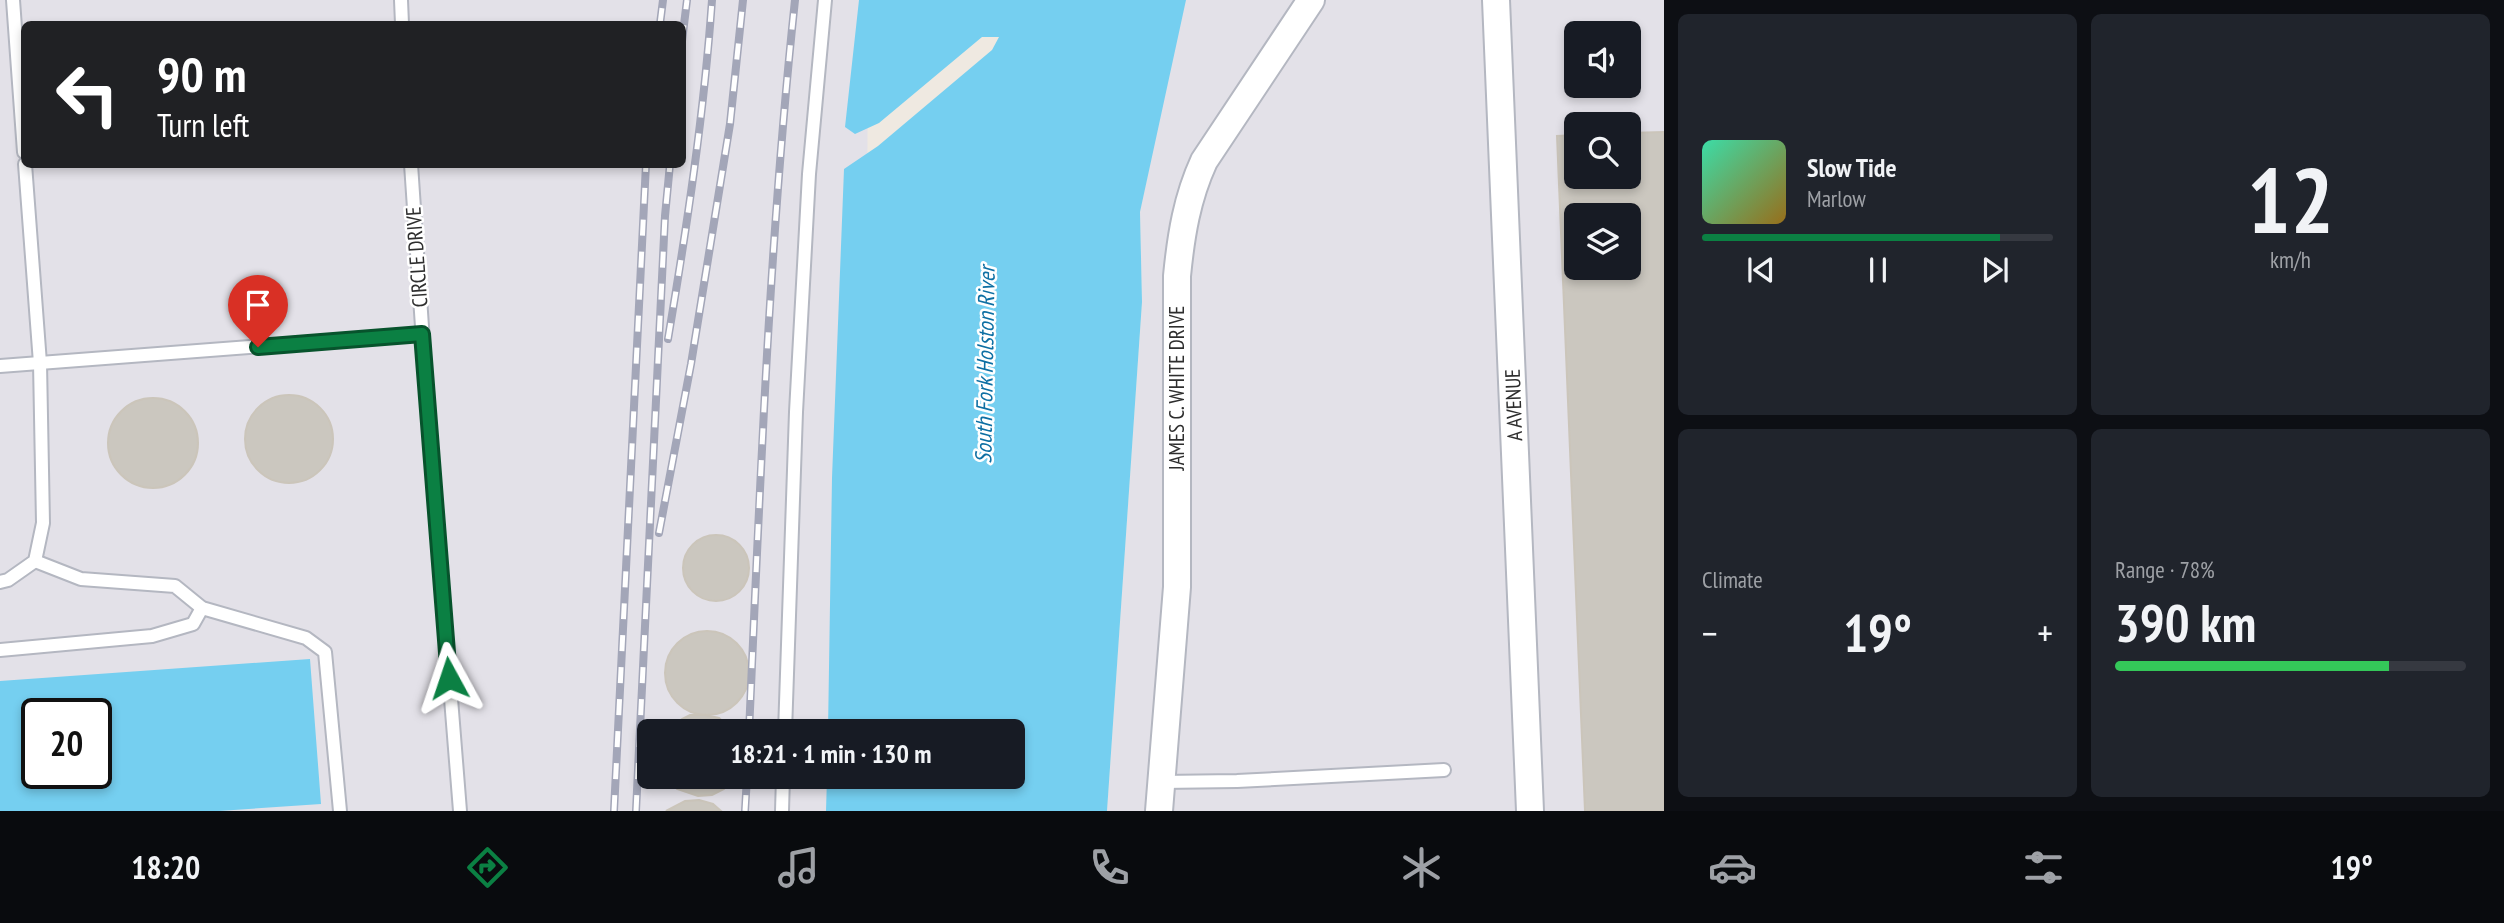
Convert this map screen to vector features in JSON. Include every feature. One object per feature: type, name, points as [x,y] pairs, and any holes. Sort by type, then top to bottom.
[{"type":"street","name":"JAMES C. WHITE DRIVE","points":[[1159,811],[1177,587],[1177,276],[1180,241],[1194,184],[1204,161],[1311,0]]},
{"type":"street","name":"A AVENUE","points":[[1496,0],[1530,811]]},
{"type":"lane","points":[[13,0],[21,111]]},
{"type":"lane","points":[[401,0],[402,21]]},
{"type":"lane","points":[[785,719],[796,412],[809,174],[825,0]]},
{"type":"lane","points":[[0,582],[8,580],[35,561],[43,523],[40,363],[25,168]]},
{"type":"lane","name":"CIRCLE DRIVE","points":[[411,168],[460,811]]},
{"type":"lane","points":[[0,366],[422,334]]},
{"type":"lane","points":[[35,561],[81,579],[175,586],[202,608],[306,638],[325,652],[340,811]]},
{"type":"lane","points":[[0,650],[152,636],[193,624],[202,608]]},
{"type":"lane","points":[[1161,782],[1237,781],[1444,770]]},
{"type":"lane","points":[[782,811],[783,789]]},
{"type":"shaded area","points":[[0,0],[868,0],[866,538],[850,719],[637,719],[637,789],[844,789],[842,811],[0,811]]},
{"type":"shaded area","points":[[1184,0],[1664,0],[1664,811],[1107,811],[1142,302],[1140,212]]},
{"type":"water","name":"South Fork Holston River","points":[[859,0],[1186,0],[1140,212],[1142,302],[1107,811],[826,811],[827,789],[1025,789],[1025,719],[828,719],[832,478],[844,169],[878,146],[992,50],[999,37],[982,37],[879,123],[855,134],[845,127]]},
{"type":"water","points":[[310,659],[321,804],[219,811],[0,811],[0,681]]},
{"type":"building","points":[[1664,132],[1664,811],[1585,811],[1557,136],[1564,136],[1564,189],[1641,189],[1641,133]]},
{"type":"building","points":[[289,395],[314,402],[326,414],[333,439],[326,464],[314,476],[289,483],[264,476],[252,464],[245,439],[252,414],[264,402]]},
{"type":"building","points":[[153,398],[178,406],[190,418],[198,443],[190,468],[178,480],[153,488],[128,480],[116,468],[108,443],[116,418],[128,406]]},
{"type":"building","points":[[710,535],[722,535],[734,540],[744,550],[749,568],[747,581],[734,596],[722,601],[710,601],[698,596],[688,586],[683,574],[683,562],[688,550],[698,540]]},
{"type":"building","points":[[707,631],[723,634],[737,643],[746,657],[749,673],[746,689],[737,703],[723,712],[707,715],[691,712],[677,703],[668,689],[665,673],[668,657],[677,643],[691,634]]},
{"type":"building","points":[[690,715],[705,715],[720,719],[682,719]]},
{"type":"building","points":[[677,789],[724,789],[712,795],[698,796]]},
{"type":"building","points":[[699,800],[713,804],[721,811],[666,811],[685,801]]},
{"type":"railway","points":[[660,21],[663,0]]},
{"type":"railway","points":[[684,21],[687,0]]},
{"type":"railway","points":[[668,339],[694,170],[712,0]]},
{"type":"railway","points":[[659,533],[691,364],[730,124],[743,0]]},
{"type":"railway","points":[[750,719],[772,274],[795,0]]},
{"type":"railway","points":[[614,811],[646,168]]},
{"type":"railway","points":[[636,811],[665,216],[670,168]]},
{"type":"railway","points":[[745,811],[746,789]]},
{"type":"route","points":[[258,347],[422,334],[449,678]]}]
